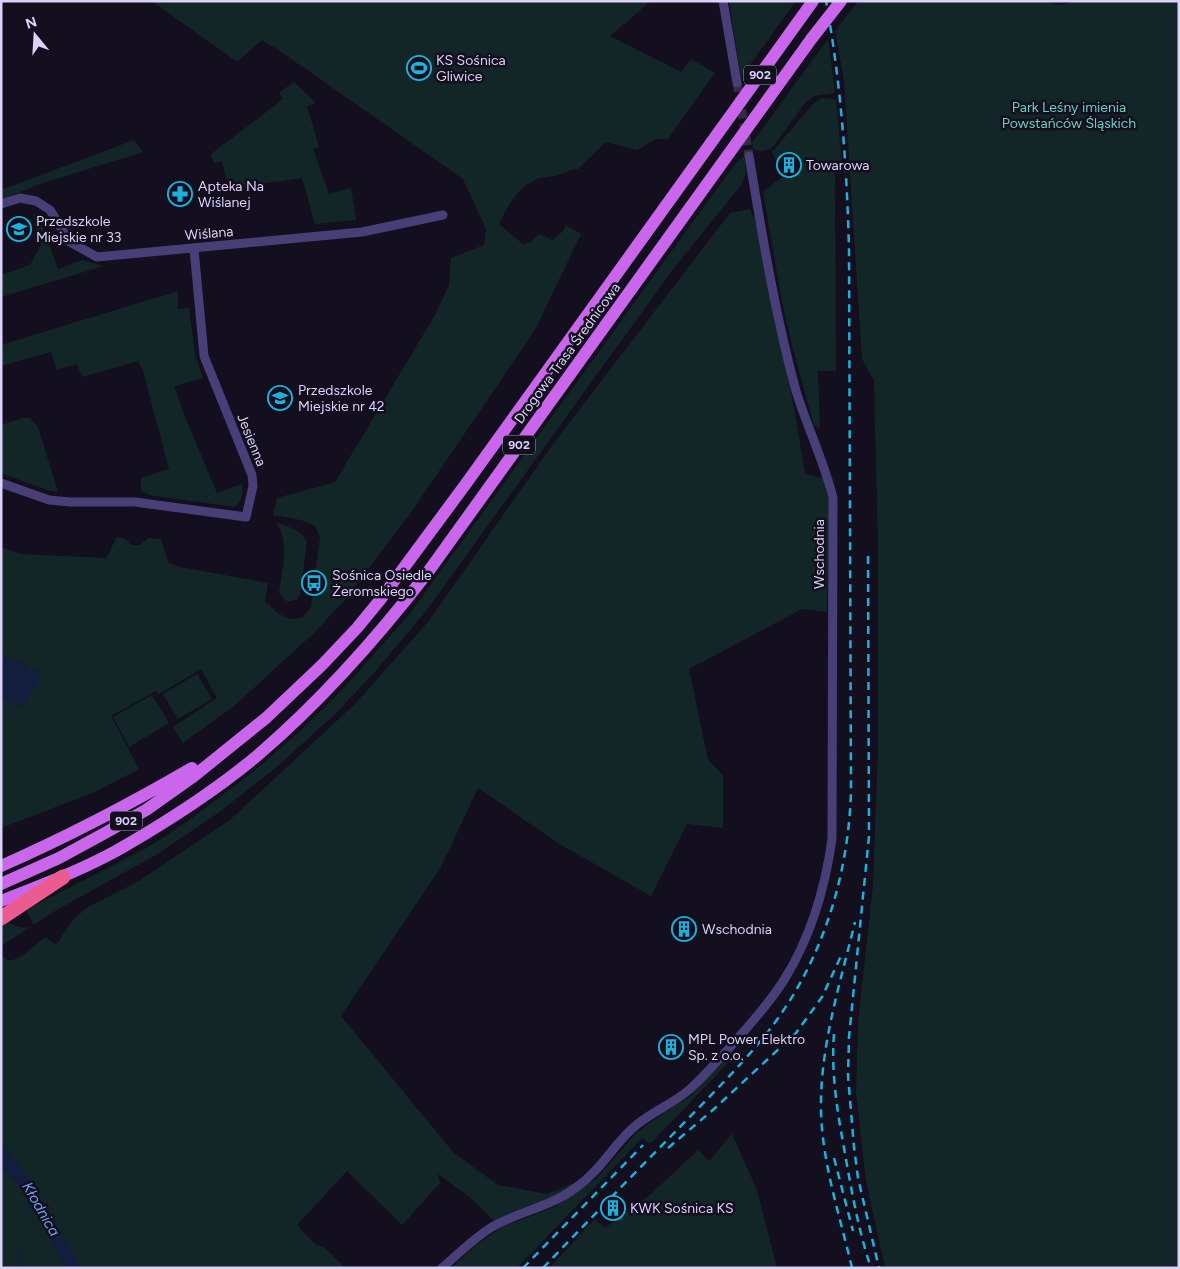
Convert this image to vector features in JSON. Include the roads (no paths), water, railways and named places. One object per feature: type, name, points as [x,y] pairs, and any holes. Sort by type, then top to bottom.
[{"type":"highway","points":[[1,918],[8,903],[63,877]]},
{"type":"main road","name":"Drogowa Trasa Średnicowa","points":[[63,877],[115,851],[210,792],[257,756],[338,679],[369,646],[428,572],[812,38],[841,1]]},
{"type":"main road","name":"Drogowa Trasa Średnicowa","points":[[1,884],[59,858],[146,810],[240,741],[322,665],[357,628],[380,600],[810,6]]},
{"type":"main road","points":[[1,866],[140,799],[240,741]]},
{"type":"street","points":[[723,1],[737,83]]},
{"type":"street","name":"Wschodnia","points":[[442,1268],[493,1227],[552,1202],[576,1188],[595,1173],[631,1129],[645,1118],[680,1097],[698,1082],[753,1022],[784,980],[805,942],[823,888],[832,838],[833,498],[822,462],[809,432],[796,389],[777,309],[749,156]]},
{"type":"street","name":"Wiślana","points":[[1,204],[20,198],[36,202],[50,210],[70,242],[97,257],[362,232],[443,215]]},
{"type":"street","name":"Jesienna","points":[[1,483],[48,500],[135,502],[246,517],[253,486],[252,475],[204,356],[194,249]]},
{"type":"water","points":[[1,655],[23,663],[31,670],[40,670],[38,683],[23,706],[8,705],[1,696]]},
{"type":"water","name":"Kłodnica","points":[[1,1142],[27,1177],[81,1268],[67,1268],[23,1191],[1,1166]]},
{"type":"waterway","name":"Kłodnica","points":[[30,1215],[36,1208]]},
{"type":"waterway","points":[[17,1268],[23,1244]]},
{"type":"waterway","points":[[1172,1268],[1179,1264]]},
{"type":"tunnel","points":[[737,83],[749,156]]},
{"type":"railway","points":[[543,1268],[720,1086],[763,1038],[783,1011],[800,983],[815,953],[837,890],[849,825],[851,792],[849,251],[847,188],[842,126],[836,63],[826,1]]},
{"type":"railway","points":[[868,556],[869,836],[849,1037],[848,1076],[858,1178],[879,1268]]},
{"type":"railway","points":[[852,1268],[828,1170],[821,1110],[827,1039],[855,922]]},
{"type":"railway","points":[[668,1148],[714,1109],[796,1033],[822,997],[841,956]]},
{"type":"railway","points":[[834,1034],[834,1077],[839,1120],[855,1208],[871,1268]]},
{"type":"railway","points":[[523,1268],[643,1145]]},
{"type":"railway","points":[[834,1158],[853,1231]]},
{"type":"place","name":"KS Sośnica Gliwice","points":[[419,68]]},
{"type":"place","name":"Towarowa","points":[[789,165]]},
{"type":"place","name":"Apteka Na Wiślanej","points":[[180,194]]},
{"type":"place","name":"Przedszkole Miejskie nr 33","points":[[19,229]]},
{"type":"place","name":"Przedszkole Miejskie nr 42","points":[[280,398]]},
{"type":"place","name":"Sośnica Osiedle Żeromskiego","points":[[314,583]]},
{"type":"place","name":"Wschodnia","points":[[684,929]]},
{"type":"place","name":"MPL Power Elektro Sp. z o.o.","points":[[671,1047]]},
{"type":"place","name":"KWK Sośnica KS","points":[[613,1208]]},
{"type":"park label","name":"Park Leśny imienia Powstańców Śląskich","points":[[1069,116]]}]
